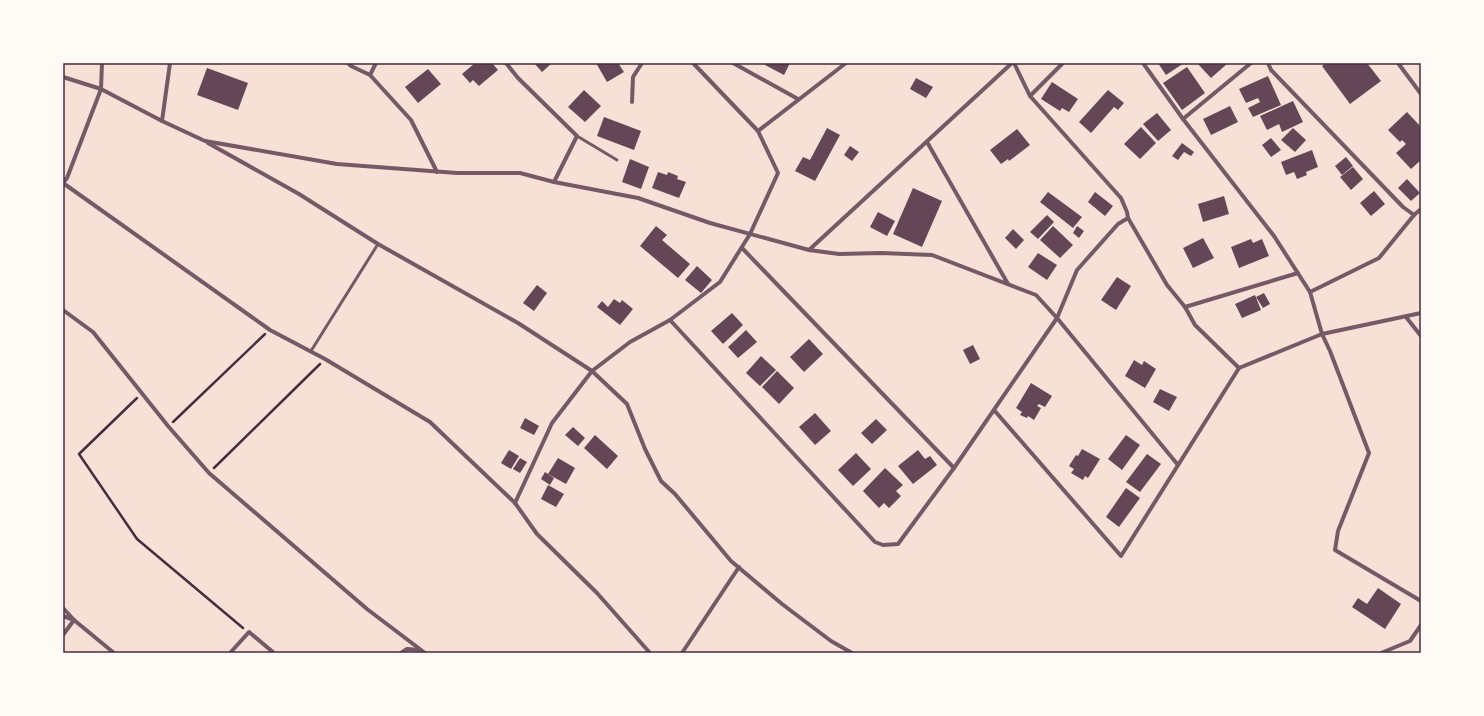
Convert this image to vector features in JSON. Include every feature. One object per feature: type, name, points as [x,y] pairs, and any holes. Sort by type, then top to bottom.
[{"type":"street","points":[[102,63],[101,89],[67,178],[63,183],[270,330],[325,359],[430,422],[515,503],[537,534],[597,593],[650,653]]},
{"type":"street","points":[[162,121],[170,63]]},
{"type":"street","points":[[348,63],[350,66],[370,75],[411,120],[437,172]]},
{"type":"street","points":[[370,75],[376,63]]},
{"type":"street","points":[[506,63],[518,78],[577,136],[554,182]]},
{"type":"street","points":[[632,102],[633,77],[642,63]]},
{"type":"street","points":[[515,503],[552,423],[592,371],[630,342],[670,320],[720,282],[750,234],[778,173],[758,131],[693,63]]},
{"type":"street","points":[[733,63],[798,99]]},
{"type":"street","points":[[758,131],[846,63]]},
{"type":"street","points":[[809,250],[1013,63],[1030,96],[1121,198],[1128,218],[1167,284],[1185,307],[1195,325],[1239,368]]},
{"type":"street","points":[[1030,96],[1063,63]]},
{"type":"street","points":[[1143,63],[1183,119],[1274,236],[1310,292],[1322,334],[1330,351],[1369,454],[1338,531],[1335,550],[1421,601]]},
{"type":"street","points":[[1183,119],[1251,63]]},
{"type":"street","points":[[1268,63],[1271,70],[1403,207],[1414,215]]},
{"type":"street","points":[[1398,63],[1421,94]]},
{"type":"street","points":[[63,77],[101,89],[162,121],[205,141],[298,194],[378,244],[518,323],[592,371],[627,404],[645,449],[661,481],[675,494],[732,561],[782,604],[831,641],[852,653]]},
{"type":"street","points":[[205,141],[337,164],[457,173],[520,173],[554,182],[638,198],[710,223],[809,250],[839,254],[881,253],[932,255],[1036,295],[1057,318],[1178,465]]},
{"type":"street","points":[[927,142],[1009,284]]},
{"type":"street","points":[[1310,292],[1379,258],[1414,215],[1421,210]]},
{"type":"street","points":[[670,320],[875,542],[883,545],[898,544],[954,468],[1057,318],[1077,270],[1118,224],[1128,218]]},
{"type":"street","points":[[742,248],[954,468]]},
{"type":"street","points":[[1185,307],[1298,273]]},
{"type":"street","points":[[63,310],[93,332],[168,426],[209,473],[367,609],[426,653]]},
{"type":"street","points":[[994,410],[1121,556],[1239,368],[1322,334],[1421,313]]},
{"type":"street","points":[[1406,317],[1421,336]]},
{"type":"street","points":[[682,653],[739,567]]},
{"type":"street","points":[[63,608],[74,620],[114,653]]},
{"type":"street","points":[[63,616],[74,620]]},
{"type":"street","points":[[63,635],[74,620]]},
{"type":"street","points":[[1381,653],[1410,641],[1421,625]]},
{"type":"street","points":[[230,653],[249,632],[274,653]]},
{"type":"street","points":[[401,653],[407,648],[421,650]]},
{"type":"lane","points":[[577,136],[617,160]]},
{"type":"lane","points":[[311,351],[378,244]]},
{"type":"path","points":[[168,426],[270,330]]},
{"type":"path","points":[[209,473],[325,359]]},
{"type":"path","points":[[142,393],[78,454],[137,540],[249,632]]},
{"type":"building","points":[[475,63],[492,63],[498,70],[479,86],[473,80],[470,83],[462,74]]},
{"type":"building","points":[[534,63],[552,63],[542,72]]},
{"type":"building","points":[[596,63],[618,63],[624,72],[607,82]]},
{"type":"building","points":[[766,63],[790,63],[784,75],[765,65]]},
{"type":"building","points":[[1158,63],[1184,63],[1166,75]]},
{"type":"building","points":[[1197,63],[1228,63],[1211,78]]},
{"type":"building","points":[[1326,63],[1367,63],[1381,81],[1350,104],[1322,66]]},
{"type":"building","points":[[1187,67],[1205,93],[1182,110],[1163,83]]},
{"type":"building","points":[[207,68],[248,83],[238,110],[197,95]]},
{"type":"building","points":[[428,69],[441,84],[418,103],[405,87]]},
{"type":"building","points":[[1268,76],[1281,105],[1253,117],[1248,108],[1260,102],[1258,98],[1246,103],[1239,89]]},
{"type":"building","points":[[916,78],[933,87],[926,98],[910,89]]},
{"type":"building","points":[[1052,82],[1078,99],[1069,112],[1062,108],[1060,111],[1041,99]]},
{"type":"building","points":[[584,90],[601,106],[585,122],[568,107]]},
{"type":"building","points":[[1108,90],[1124,103],[1118,110],[1114,107],[1091,133],[1079,122]]},
{"type":"building","points":[[1293,101],[1303,122],[1282,132],[1279,124],[1267,130],[1260,116]]},
{"type":"building","points":[[1230,106],[1238,122],[1211,135],[1203,119]]},
{"type":"building","points":[[1407,112],[1421,127],[1421,160],[1411,169],[1396,153],[1406,144],[1402,140],[1400,142],[1388,130]]},
{"type":"building","points":[[1157,113],[1171,130],[1158,141],[1143,124]]},
{"type":"building","points":[[604,117],[641,131],[634,150],[597,136]]},
{"type":"building","points":[[1141,127],[1156,143],[1140,159],[1124,144]]},
{"type":"building","points":[[827,128],[840,135],[815,181],[795,171],[803,157],[810,160]]},
{"type":"building","points":[[1293,128],[1306,140],[1295,152],[1281,140]]},
{"type":"building","points":[[1017,129],[1030,145],[1009,161],[1008,159],[1001,164],[990,150]]},
{"type":"building","points":[[1271,138],[1281,150],[1271,157],[1262,145]]},
{"type":"building","points":[[1182,143],[1194,152],[1191,156],[1184,152],[1178,160],[1172,156]]},
{"type":"building","points":[[850,146],[859,152],[852,161],[844,155]]},
{"type":"building","points":[[1312,150],[1318,167],[1306,172],[1307,175],[1297,179],[1294,172],[1286,175],[1281,162]]},
{"type":"building","points":[[1346,157],[1353,166],[1342,175],[1335,166]]},
{"type":"building","points":[[630,159],[649,167],[641,189],[622,182]]},
{"type":"building","points":[[1353,167],[1363,179],[1351,190],[1340,177]]},
{"type":"building","points":[[658,172],[667,175],[668,172],[678,176],[677,179],[686,182],[679,198],[652,188]]},
{"type":"building","points":[[1407,179],[1420,193],[1411,201],[1398,188]]},
{"type":"building","points":[[913,188],[942,201],[922,247],[893,234]]},
{"type":"building","points":[[1374,191],[1385,204],[1371,216],[1360,203]]},
{"type":"building","points":[[1048,192],[1082,217],[1073,228],[1040,202]]},
{"type":"building","points":[[1095,192],[1113,206],[1105,216],[1088,202]]},
{"type":"building","points":[[1224,196],[1229,214],[1203,222],[1198,204]]},
{"type":"building","points":[[878,212],[895,221],[887,236],[870,227]]},
{"type":"building","points":[[1047,215],[1054,222],[1038,239],[1030,232]]},
{"type":"building","points":[[656,226],[667,235],[662,240],[690,264],[678,278],[640,246]]},
{"type":"building","points":[[1053,226],[1073,245],[1060,258],[1040,240]]},
{"type":"building","points":[[1077,226],[1084,231],[1079,238],[1073,233]]},
{"type":"building","points":[[1013,229],[1024,240],[1016,249],[1005,238]]},
{"type":"building","points":[[1203,238],[1214,258],[1193,268],[1183,248]]},
{"type":"building","points":[[1251,239],[1253,243],[1262,239],[1269,256],[1239,268],[1231,247]]},
{"type":"building","points":[[1038,253],[1057,265],[1047,280],[1028,267]]},
{"type":"building","points":[[697,266],[712,280],[701,293],[685,280]]},
{"type":"building","points":[[1117,277],[1131,286],[1116,310],[1101,300]]},
{"type":"building","points":[[537,285],[547,293],[534,311],[523,303]]},
{"type":"building","points":[[1264,293],[1270,304],[1263,308],[1256,297]]},
{"type":"building","points":[[1255,295],[1261,310],[1242,318],[1235,304]]},
{"type":"building","points":[[614,299],[620,303],[622,300],[633,309],[620,325],[597,307],[602,301],[608,307]]},
{"type":"building","points":[[732,313],[743,325],[723,344],[711,331]]},
{"type":"building","points":[[746,330],[757,342],[738,358],[728,347]]},
{"type":"building","points":[[809,339],[823,354],[804,372],[790,357]]},
{"type":"building","points":[[973,345],[980,359],[970,364],[963,350]]},
{"type":"building","points":[[761,356],[776,370],[760,386],[746,373]]},
{"type":"building","points":[[1134,360],[1142,365],[1144,361],[1156,369],[1145,388],[1125,376]]},
{"type":"building","points":[[777,371],[794,388],[779,404],[762,387]]},
{"type":"building","points":[[1031,383],[1052,396],[1045,407],[1039,404],[1037,406],[1041,408],[1034,420],[1028,416],[1027,418],[1020,415],[1022,412],[1016,408]]},
{"type":"building","points":[[1160,389],[1177,397],[1169,411],[1153,402]]},
{"type":"building","points":[[815,413],[831,431],[815,445],[799,427]]},
{"type":"building","points":[[525,418],[539,426],[534,435],[520,428]]},
{"type":"building","points":[[876,419],[887,430],[872,444],[861,433]]},
{"type":"building","points":[[573,427],[585,438],[578,446],[565,435]]},
{"type":"building","points":[[595,435],[618,456],[607,469],[584,448]]},
{"type":"building","points":[[1126,435],[1140,445],[1122,470],[1108,459]]},
{"type":"building","points":[[1082,449],[1100,459],[1088,478],[1085,476],[1083,480],[1071,473],[1074,469],[1069,466]]},
{"type":"building","points":[[509,450],[519,456],[511,469],[501,463]]},
{"type":"building","points":[[918,450],[925,459],[930,456],[937,465],[913,484],[898,466]]},
{"type":"building","points":[[856,453],[871,469],[853,486],[838,470]]},
{"type":"building","points":[[1147,454],[1161,464],[1140,492],[1126,482]]},
{"type":"building","points":[[520,458],[527,462],[520,473],[513,469]]},
{"type":"building","points":[[558,458],[575,468],[566,484],[548,474]]},
{"type":"building","points":[[885,468],[903,485],[896,491],[901,496],[889,508],[884,503],[879,508],[863,491]]},
{"type":"building","points":[[545,472],[554,478],[550,485],[541,479]]},
{"type":"building","points":[[548,485],[564,494],[556,507],[541,499]]},
{"type":"building","points":[[1126,488],[1140,498],[1119,527],[1106,517]]},
{"type":"building","points":[[1378,588],[1401,604],[1385,629],[1352,607],[1358,598],[1367,604]]}]
